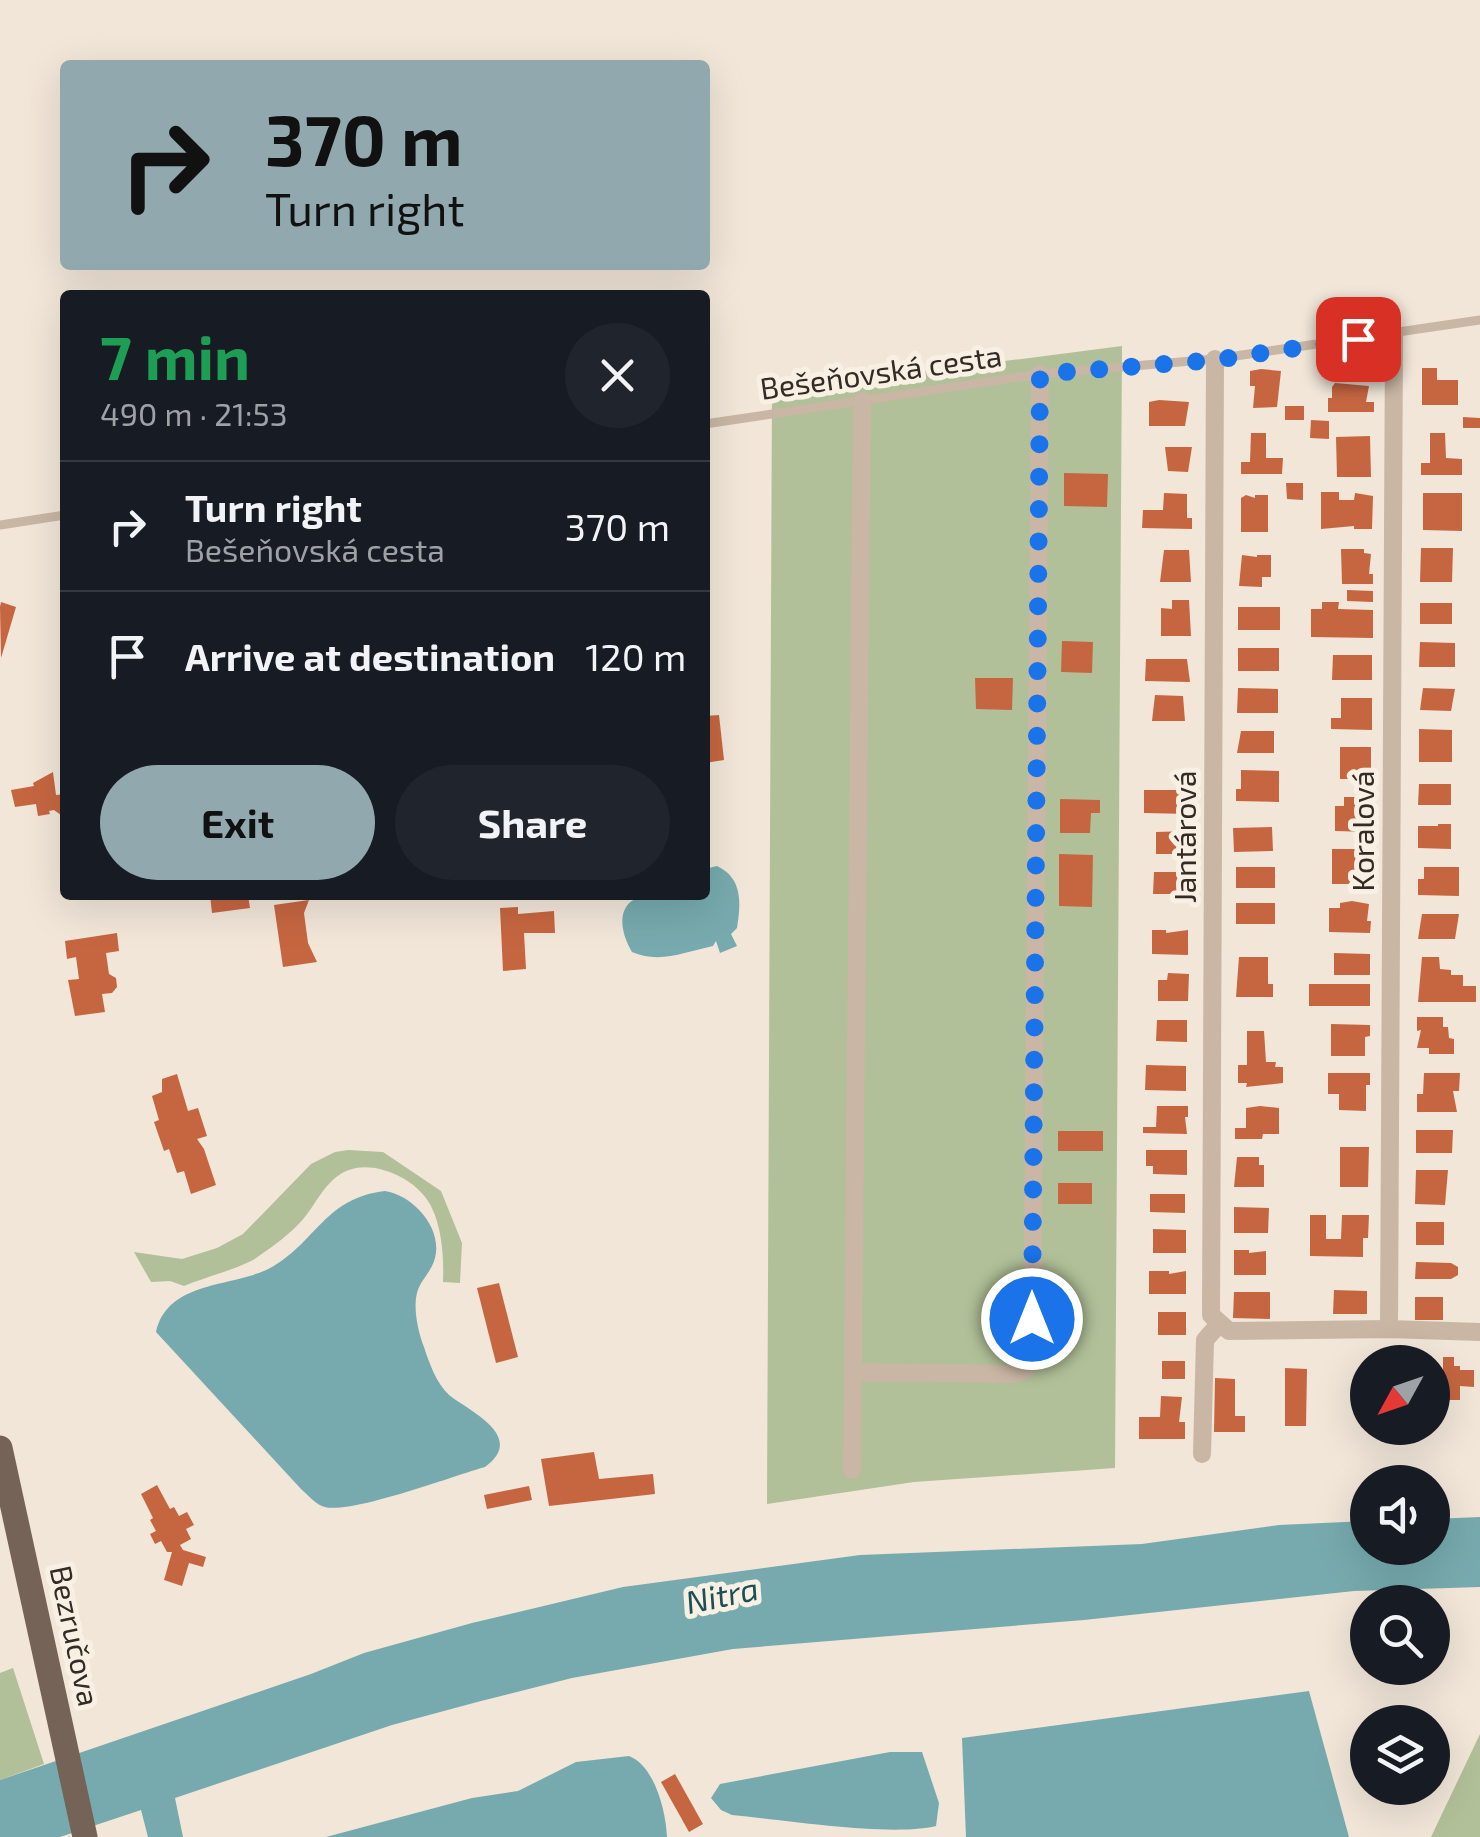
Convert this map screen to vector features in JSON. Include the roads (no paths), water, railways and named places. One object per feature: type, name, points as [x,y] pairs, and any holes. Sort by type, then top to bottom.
[{"type":"main road","name":"Bezručova","points":[[0,1448],[85,1837]]},
{"type":"street","name":"Koralová","points":[[1390,1329],[1394,334]]},
{"type":"street","name":"Jantárová","points":[[1202,1454],[1205,1340],[1216,1319],[1215,360]]},
{"type":"street","points":[[853,1372],[1014,1374],[1027,1369],[1032,1358],[1040,374]]},
{"type":"street","points":[[852,1470],[862,401]]},
{"type":"street","points":[[1216,1319],[1229,1331],[1480,1332]]},
{"type":"lane","name":"Bešeňovská cesta","points":[[710,423],[1040,374],[1215,360],[1480,320]]},
{"type":"lane","points":[[0,525],[60,517]]},
{"type":"water","points":[[717,866],[725,871],[736,885],[739,910],[737,928],[731,934],[737,946],[720,953],[716,941],[713,946],[662,957],[632,952],[622,921],[631,901],[710,900],[710,868]]},
{"type":"water","points":[[385,1191],[418,1208],[436,1241],[436,1254],[418,1289],[416,1306],[420,1334],[433,1372],[449,1395],[490,1425],[500,1445],[485,1467],[379,1500],[325,1507],[301,1489],[156,1332],[174,1302],[272,1267],[348,1202]]},
{"type":"water","name":"Nitra","points":[[1480,1517],[1480,1587],[1350,1585],[1350,1591],[1084,1620],[733,1649],[572,1678],[481,1701],[392,1725],[175,1798],[183,1837],[148,1837],[141,1810],[60,1837],[0,1837],[0,1780],[364,1653],[623,1587],[860,1555],[1142,1544],[1279,1525],[1350,1522],[1350,1565],[1450,1565],[1450,1518]]},
{"type":"water","points":[[1309,1691],[1349,1837],[966,1837],[962,1738]]},
{"type":"water","points":[[890,1752],[922,1752],[939,1803],[936,1826],[865,1829],[732,1815],[721,1810],[711,1798],[720,1784]]},
{"type":"water","points":[[629,1756],[652,1779],[667,1837],[326,1837],[472,1798],[518,1791],[576,1762]]}]
